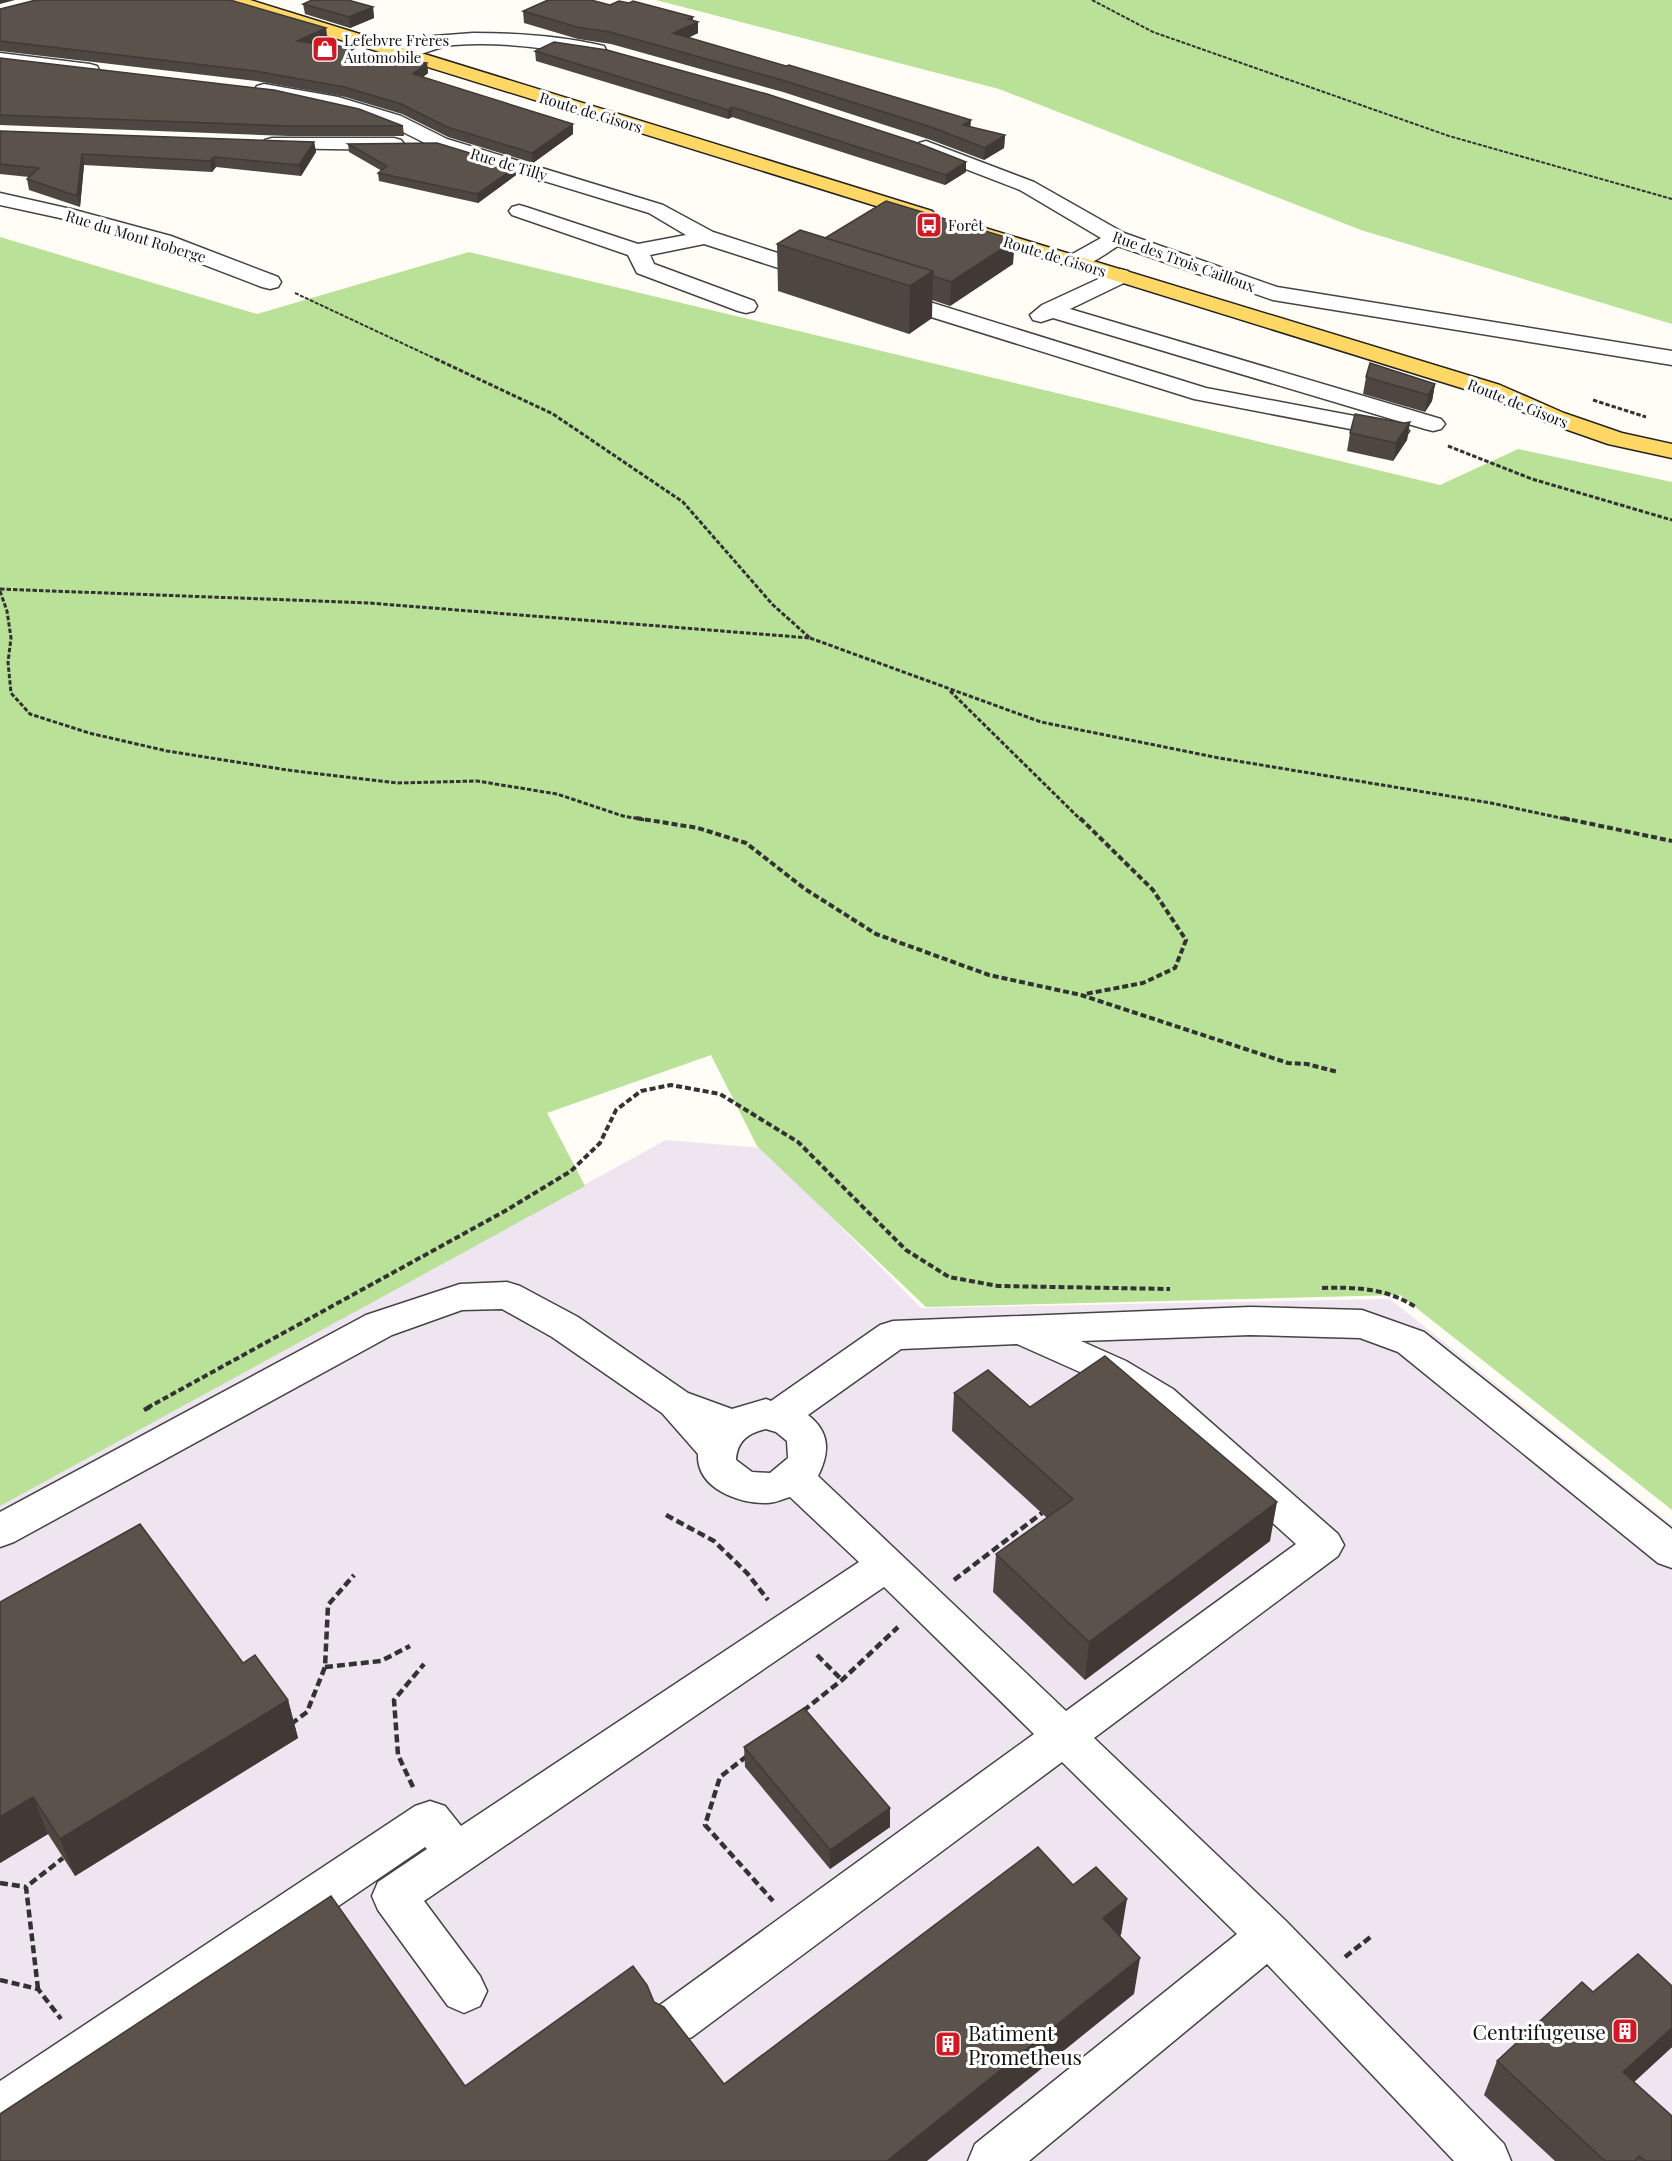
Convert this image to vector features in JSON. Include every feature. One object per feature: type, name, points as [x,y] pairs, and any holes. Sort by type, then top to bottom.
[{"type":"main road","name":"Route de Gisors","points":[[231,0],[1492,390],[1556,418],[1616,439],[1672,451]]},
{"type":"street","points":[[403,53],[434,43],[463,40],[536,41],[621,56]]},
{"type":"street","points":[[0,58],[109,72]]},
{"type":"street","name":"Rue de Tilly","points":[[245,87],[338,103],[394,120],[440,143],[656,209],[705,237],[838,280]]},
{"type":"street","name":"Rue des Trois Cailloux","points":[[911,142],[1027,186],[1116,238],[1273,292],[1672,358]]},
{"type":"street","points":[[253,143],[440,143]]},
{"type":"street","name":"Rue du Mont Roberge","points":[[0,199],[64,213],[163,241],[270,282]]},
{"type":"street","points":[[519,211],[637,251],[705,237]]},
{"type":"street","points":[[1075,262],[1116,238]]},
{"type":"street","points":[[637,251],[645,268],[746,306]]},
{"type":"street","points":[[1004,333],[1120,276]]},
{"type":"street","points":[[871,290],[1202,394],[1401,432]]},
{"type":"street","points":[[1050,310],[1432,424]]},
{"type":"street","points":[[0,1531],[379,1325],[460,1297],[507,1295],[565,1327],[725,1437]]},
{"type":"street","points":[[778,1416],[893,1335],[1250,1321],[1362,1324],[1411,1342],[1672,1552]]},
{"type":"street","points":[[676,2021],[1066,1737],[1324,1545],[1160,1399],[1113,1371],[1018,1329]]},
{"type":"street","points":[[754,1415],[778,1416],[798,1426],[806,1435],[810,1446],[809,1458],[804,1469],[795,1478],[773,1487],[749,1486],[728,1476],[717,1459],[725,1437],[754,1415]]},
{"type":"street","points":[[795,1478],[1269,1935],[1487,2161]]},
{"type":"street","points":[[464,1991],[394,1896],[886,1564]]},
{"type":"street","points":[[0,2109],[430,1820],[457,1854]]},
{"type":"street","points":[[992,2161],[1269,1935]]},
{"type":"path","points":[[1092,0],[1153,32],[1449,136],[1672,199]]},
{"type":"path","points":[[270,282],[553,414],[683,502],[773,604],[810,638]]},
{"type":"path","points":[[1401,432],[1465,450],[1532,479],[1672,520]]},
{"type":"path","points":[[1338,1072],[1306,1064],[1288,1063],[1081,995],[989,975],[876,934],[806,889],[746,843],[698,828],[623,816],[557,794],[477,781],[397,783],[287,771],[167,751],[89,733],[30,714],[11,693],[8,662],[11,638],[7,611],[0,590],[369,603],[810,638],[1041,722],[1219,758],[1491,803],[1672,841]]},
{"type":"path","points":[[947,688],[1153,890],[1186,940],[1175,968],[1143,983],[1081,995]]},
{"type":"path","points":[[134,1416],[464,1234],[571,1171],[600,1143],[616,1110],[641,1091],[671,1085],[720,1094],[798,1142],[906,1250],[949,1277],[998,1286],[1174,1289]]},
{"type":"path","points":[[1317,1288],[1365,1287],[1400,1295],[1418,1309]]},
{"type":"path","points":[[666,1515],[714,1541],[747,1574],[790,1628],[842,1680],[795,1718]]},
{"type":"path","points":[[289,1726],[307,1712],[325,1667],[328,1605],[354,1575]]},
{"type":"path","points":[[325,1667],[381,1661],[410,1646]]},
{"type":"path","points":[[424,1664],[394,1700],[398,1755],[430,1820]]},
{"type":"path","points":[[748,1755],[720,1777],[705,1825],[800,1930]]},
{"type":"path","points":[[0,1883],[26,1887],[63,1858]]},
{"type":"path","points":[[26,1887],[38,1989]]},
{"type":"shaded area","points":[[666,1140],[763,1148],[921,1308],[1390,1299],[1672,1525],[1672,2161],[0,2161],[0,1505]]},
{"type":"green space","points":[[656,0],[1672,0],[1672,324],[1361,230],[999,89]]},
{"type":"green space","points":[[0,237],[257,314],[469,252],[1440,485],[1518,449],[1672,482],[1672,1510],[1400,1295],[926,1307],[757,1146],[711,1055],[547,1113],[585,1186],[0,1506]]},
{"type":"building","points":[[36,0],[230,0],[326,28],[297,41],[355,48],[349,52],[427,63],[413,74],[573,124],[532,153],[447,127],[401,104],[344,87],[255,71],[0,41],[0,9]]},
{"type":"building","points":[[312,0],[348,0],[373,7],[349,17],[303,4]]},
{"type":"building","points":[[548,0],[591,0],[610,5],[619,1],[629,3],[633,1],[693,17],[688,19],[698,22],[673,33],[971,120],[963,125],[1005,135],[985,148],[931,127],[782,80],[610,32],[577,27],[523,11]]},
{"type":"building","points":[[554,42],[607,50],[767,94],[915,142],[966,162],[946,175],[732,107],[728,110],[535,51]]},
{"type":"building","points":[[0,58],[274,90],[359,109],[403,126],[287,126],[0,115]]},
{"type":"building","points":[[0,131],[314,142],[299,165],[214,157],[210,161],[82,154],[77,196],[27,179],[39,168],[0,164]]},
{"type":"building","points":[[437,143],[516,167],[477,194],[378,173],[387,166],[348,144]]},
{"type":"building","points":[[886,201],[1015,240],[951,282],[933,276],[933,271],[825,238]]},
{"type":"building","points":[[800,230],[933,271],[910,286],[777,244]]},
{"type":"building","points":[[1370,363],[1435,384],[1428,395],[1366,377]]},
{"type":"building","points":[[1355,414],[1404,423],[1410,422],[1396,443],[1350,433]]},
{"type":"building","points":[[1105,1356],[1277,1502],[1089,1642],[996,1554],[1073,1499],[954,1393],[988,1370],[1030,1407]]},
{"type":"building","points":[[140,1524],[243,1663],[255,1655],[288,1700],[60,1839],[33,1797],[0,1817],[0,1602]]},
{"type":"building","points":[[804,1708],[890,1808],[830,1850],[744,1747]]},
{"type":"building","name":"Batiment Prometheus","points":[[1038,1847],[1073,1885],[1096,1867],[1127,1899],[1103,1918],[1140,1958],[887,2161],[0,2161],[0,2114],[331,1896],[465,2086],[633,1966],[647,1985],[654,2002],[664,2007],[724,2084]]},
{"type":"building","points":[[1638,1954],[1672,1986],[1672,2028],[1623,2072],[1672,2116],[1672,2161],[1645,2161],[1639,2156],[1635,2161],[1605,2161],[1497,2061],[1582,1982],[1593,1992]]},
{"type":"place","name":"Lefebvre Frères Automobile","points":[[325,49]]},
{"type":"place","name":"Forêt","points":[[929,225]]},
{"type":"place","name":"Centrifugeuse","points":[[1625,2031]]},
{"type":"place","name":"Batiment Prometheus","points":[[948,2044]]}]
